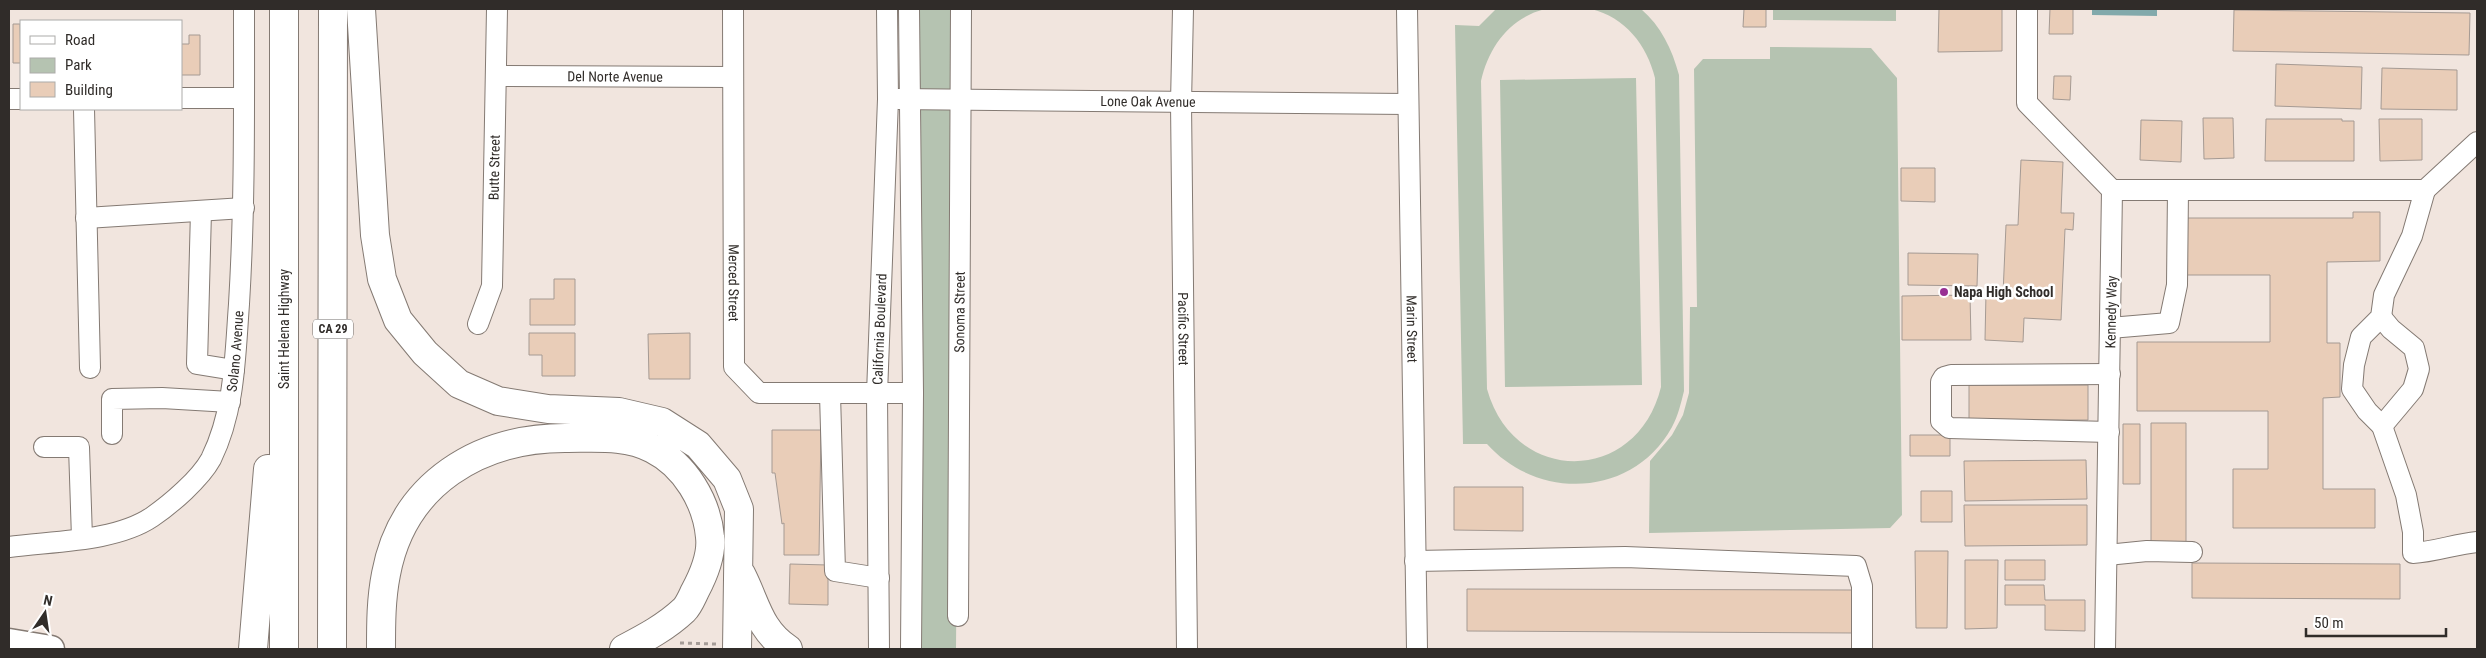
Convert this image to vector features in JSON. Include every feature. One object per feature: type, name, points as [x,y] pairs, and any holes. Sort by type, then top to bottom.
[{"type":"highway","name":"Saint Helena Highway","points":[[284,9],[284,649]]},
{"type":"highway","name":"CA 29","points":[[332,649],[333,9]]},
{"type":"highway","points":[[361,9],[375,234],[382,279],[398,320],[425,353],[459,384],[498,401],[548,408],[619,412],[662,422],[698,445],[727,479],[739,509],[740,571],[728,646]]},
{"type":"highway","points":[[253,649],[275,379],[284,165]]},
{"type":"highway","points":[[381,649],[381,614],[386,572],[400,532],[421,498],[454,467],[494,447],[541,438],[618,438],[653,449],[683,472],[704,505],[711,539],[703,576],[685,609],[655,633],[624,649]]},
{"type":"highway","points":[[740,571],[751,592],[761,622],[778,643],[788,649]]},
{"type":"main road","points":[[9,642],[51,649]]},
{"type":"street","name":"Solano Avenue","points":[[9,547],[111,534],[151,518],[182,493],[210,460],[225,425],[234,370],[244,208],[244,9]]},
{"type":"street","name":"Butte Street","points":[[478,324],[492,286],[497,9]]},
{"type":"street","name":"Merced Street","points":[[733,9],[734,367],[759,393],[913,393]]},
{"type":"street","name":"California Boulevard","points":[[879,649],[876,394],[888,99],[887,9]]},
{"type":"street","name":"California Boulevard","points":[[910,9],[913,393],[911,649]]},
{"type":"street","name":"Sonoma Street","points":[[958,616],[961,9]]},
{"type":"street","name":"Pacific Street","points":[[1183,9],[1181,103],[1186,649]]},
{"type":"street","name":"Marin Street","points":[[1407,9],[1417,649]]},
{"type":"street","points":[[2027,9],[2027,103],[2112,190],[2425,190]]},
{"type":"street","name":"Del Norte Avenue","points":[[497,76],[732,77]]},
{"type":"street","points":[[182,98],[244,98]]},
{"type":"street","name":"Lone Oak Avenue","points":[[888,99],[1408,104]]},
{"type":"street","points":[[84,110],[90,368]]},
{"type":"street","points":[[2477,142],[2425,190],[2412,236],[2384,295],[2381,317],[2361,337],[2354,365],[2352,388],[2367,411],[2382,426],[2406,495],[2413,532],[2413,553],[2477,542]]},
{"type":"street","name":"Kennedy Way","points":[[2105,649],[2112,190]]},
{"type":"street","points":[[2110,328],[2169,323],[2177,285],[2178,190]]},
{"type":"street","points":[[86,218],[244,208]]},
{"type":"street","points":[[201,211],[198,364],[234,370]]},
{"type":"street","points":[[2381,317],[2391,329],[2414,348],[2419,369],[2414,389],[2382,426]]},
{"type":"street","points":[[2109,432],[1949,428],[1941,421],[1941,382],[1944,377],[1951,375],[2110,374]]},
{"type":"street","points":[[830,394],[835,571],[879,578]]},
{"type":"street","points":[[112,434],[112,399],[162,398],[230,402]]},
{"type":"street","points":[[44,447],[79,447],[82,538]]},
{"type":"street","points":[[2107,555],[2147,551],[2192,552]]},
{"type":"street","points":[[1415,561],[1625,557],[1856,566],[1862,586],[1862,649]]},
{"type":"path","points":[[674,643],[728,646]]},
{"type":"green space","points":[[909,9],[961,9],[956,649],[911,649]]},
{"type":"green space","points":[[1496,9],[1545,9],[1521,19],[1503,35],[1489,56],[1481,81],[1487,389],[1501,421],[1522,443],[1548,457],[1575,461],[1603,456],[1627,442],[1648,419],[1661,387],[1655,78],[1646,54],[1633,34],[1614,19],[1591,9],[1641,9],[1660,30],[1673,56],[1679,75],[1684,391],[1674,423],[1655,450],[1634,468],[1610,479],[1584,483],[1558,482],[1532,475],[1508,463],[1487,444],[1463,444],[1455,25],[1479,26]]},
{"type":"green space","points":[[1773,9],[1896,9],[1896,21],[1773,20]]},
{"type":"green space","points":[[1770,47],[1871,48],[1897,78],[1902,515],[1890,528],[1649,533],[1650,461],[1672,435],[1683,415],[1689,393],[1690,307],[1697,307],[1694,69],[1703,59],[1770,59]]},
{"type":"green space","points":[[1636,78],[1642,385],[1505,387],[1500,80]]},
{"type":"water","points":[[2092,9],[2157,9],[2157,16],[2092,15]]},
{"type":"building","points":[[1744,9],[1766,9],[1766,27],[1743,27]]},
{"type":"building","points":[[1939,9],[2002,9],[2002,51],[1938,52]]},
{"type":"building","points":[[2050,9],[2073,9],[2073,34],[2049,34]]},
{"type":"building","points":[[2234,10],[2470,13],[2469,55],[2233,51]]},
{"type":"building","points":[[13,24],[20,24],[20,63],[13,63]]},
{"type":"building","points":[[189,35],[200,35],[200,75],[182,75],[182,44],[189,44]]},
{"type":"building","points":[[2276,64],[2362,67],[2361,109],[2275,106]]},
{"type":"building","points":[[2382,68],[2457,70],[2457,110],[2381,109]]},
{"type":"building","points":[[2054,76],[2071,76],[2070,100],[2053,99]]},
{"type":"building","points":[[2203,118],[2233,118],[2234,158],[2204,159]]},
{"type":"building","points":[[2266,119],[2342,119],[2342,121],[2354,121],[2354,161],[2265,161]]},
{"type":"building","points":[[2379,119],[2422,119],[2422,160],[2380,161]]},
{"type":"building","points":[[2141,120],[2182,121],[2181,162],[2140,160]]},
{"type":"building","points":[[2021,160],[2063,162],[2061,213],[2074,213],[2073,230],[2065,229],[2061,320],[2024,318],[2023,342],[1985,340],[1986,293],[2003,294],[2006,225],[2018,225]]},
{"type":"building","points":[[1901,168],[1935,168],[1935,202],[1901,201]]},
{"type":"building","points":[[2353,212],[2380,212],[2380,261],[2327,262],[2327,343],[2340,343],[2340,397],[2323,398],[2323,489],[2375,489],[2375,528],[2233,528],[2233,469],[2268,469],[2268,411],[2137,411],[2137,342],[2270,342],[2270,275],[2186,275],[2186,218],[2353,218]]},
{"type":"building","points":[[1908,253],[1978,254],[1977,286],[1908,285]]},
{"type":"building","points":[[554,279],[575,279],[575,325],[530,325],[530,299],[554,299]]},
{"type":"building","points":[[1970,295],[1971,340],[1902,340],[1902,296]]},
{"type":"building","points":[[529,333],[575,333],[575,376],[542,376],[542,355],[529,355]]},
{"type":"building","points":[[690,333],[690,379],[649,379],[648,334]]},
{"type":"building","points":[[1969,385],[2088,385],[2088,420],[1969,420]]},
{"type":"building","points":[[2151,423],[2186,423],[2186,542],[2151,542]]},
{"type":"building","points":[[2123,424],[2140,424],[2140,484],[2123,484]]},
{"type":"building","points":[[772,430],[821,430],[819,555],[784,555],[784,523],[782,524],[775,473],[772,473]]},
{"type":"building","points":[[1910,435],[1950,435],[1950,456],[1910,456]]},
{"type":"building","points":[[2086,460],[2087,499],[1965,501],[1964,461]]},
{"type":"building","points":[[1454,487],[1523,487],[1523,531],[1454,530]]},
{"type":"building","points":[[1921,491],[1952,491],[1952,522],[1921,522]]},
{"type":"building","points":[[1964,505],[2087,505],[2087,545],[1965,546]]},
{"type":"building","points":[[1915,551],[1948,551],[1947,628],[1916,628]]},
{"type":"building","points":[[1965,560],[1998,560],[1997,628],[1965,629]]},
{"type":"building","points":[[2005,560],[2045,560],[2045,580],[2005,580]]},
{"type":"building","points":[[2192,563],[2400,564],[2400,599],[2192,598]]},
{"type":"building","points":[[790,564],[828,565],[828,605],[789,604]]},
{"type":"building","points":[[2005,585],[2044,585],[2045,600],[2085,600],[2085,631],[2045,630],[2045,605],[2005,605]]},
{"type":"building","points":[[1467,589],[1856,590],[1856,633],[1467,631]]},
{"type":"place","name":"Napa High School","points":[[1944,292]]}]
